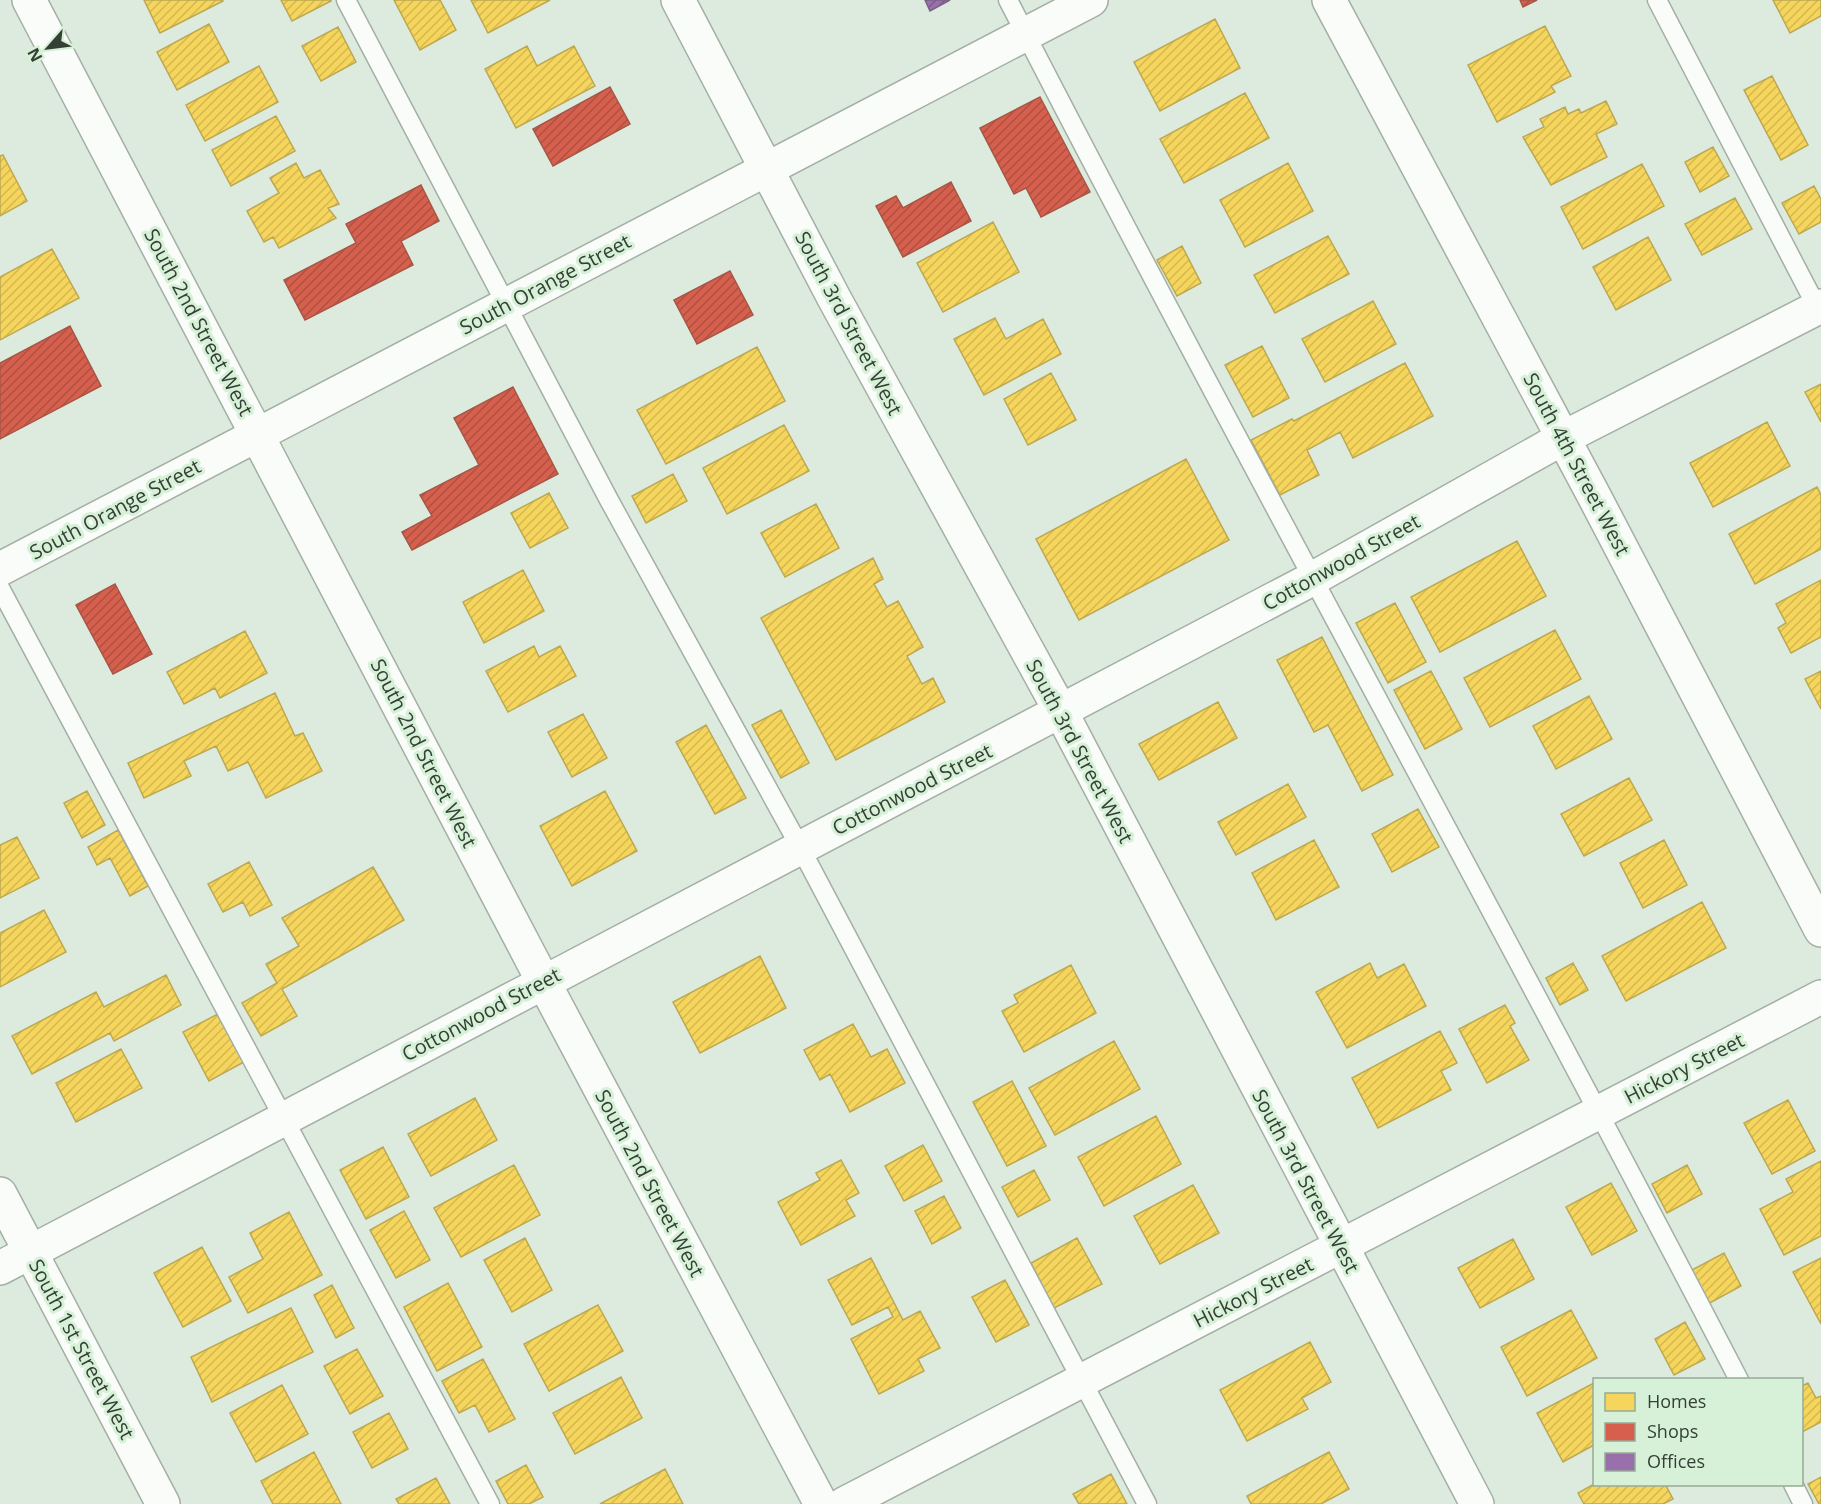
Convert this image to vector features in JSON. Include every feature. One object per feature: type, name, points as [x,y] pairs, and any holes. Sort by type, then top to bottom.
[{"type":"street","name":"South 2nd Street West","points":[[29,0],[259,434],[543,981],[821,1504]]},
{"type":"street","name":"South 3rd Street West","points":[[678,0],[839,307],[1061,712],[1340,1246],[1478,1504]]},
{"type":"street","name":"South Orange Street","points":[[0,569],[1091,0]]},
{"type":"street","name":"South 4th Street West","points":[[1329,0],[1563,438],[1821,930]]},
{"type":"street","name":"Cottonwood Street","points":[[0,1268],[543,981],[1061,712],[1311,579],[1563,438],[1820,310]]},
{"type":"street","name":"Hickory Street","points":[[844,1504],[1821,997]]},
{"type":"street","name":"South 1st Street West","points":[[0,1194],[164,1504]]},
{"type":"lane","points":[[346,0],[609,500],[800,847],[1147,1504]]},
{"type":"lane","points":[[1008,0],[1311,579],[1600,1112],[1738,1378]]},
{"type":"lane","points":[[1657,0],[1820,310]]},
{"type":"lane","points":[[0,588],[490,1504]]},
{"type":"lane","points":[[1794,1486],[1803,1504]]},
{"type":"building: Homes","points":[[144,0],[222,0],[223,1],[160,33]]},
{"type":"building: Homes","points":[[281,0],[330,0],[331,1],[292,21]]},
{"type":"building: Homes","points":[[394,0],[440,0],[456,30],[420,50]]},
{"type":"building: Homes","points":[[471,0],[550,0],[488,33]]},
{"type":"building: Homes","points":[[1773,0],[1821,0],[1821,16],[1790,33]]},
{"type":"building: Homes","points":[[1215,19],[1240,68],[1160,111],[1134,62]]},
{"type":"building: Homes","points":[[209,24],[229,62],[177,90],[157,52]]},
{"type":"building: Homes","points":[[1545,26],[1571,76],[1551,86],[1555,92],[1497,122],[1468,65]]},
{"type":"building: Homes","points":[[338,27],[356,62],[321,81],[302,46]]},
{"type":"building: Homes","points":[[527,46],[537,66],[574,46],[595,86],[516,128],[485,69]]},
{"type":"building: Homes","points":[[259,66],[278,102],[205,141],[186,105]]},
{"type":"building: Homes","points":[[1772,76],[1808,145],[1781,160],[1744,90]]},
{"type":"building: Homes","points":[[1245,93],[1269,138],[1184,183],[1160,139]]},
{"type":"building: Homes","points":[[1606,101],[1617,124],[1596,134],[1607,157],[1551,185],[1523,137],[1544,127],[1540,119],[1565,107],[1568,114],[1579,109],[1581,113]]},
{"type":"building: Homes","points":[[276,116],[295,151],[231,186],[212,150]]},
{"type":"building: Homes","points":[[1713,147],[1729,176],[1700,192],[1685,162]]},
{"type":"building: Homes","points":[[3,155],[27,201],[0,216],[0,156]]},
{"type":"building: Homes","points":[[296,163],[304,178],[320,170],[339,204],[328,208],[336,218],[279,248],[273,237],[264,242],[247,211],[279,193],[270,178]]},
{"type":"building: Homes","points":[[1288,163],[1313,211],[1245,247],[1220,200]]},
{"type":"building: Homes","points":[[1642,164],[1664,206],[1583,249],[1561,207]]},
{"type":"building: Homes","points":[[1814,186],[1821,199],[1821,222],[1799,234],[1782,203]]},
{"type":"building: Homes","points":[[1735,198],[1752,229],[1702,255],[1685,224]]},
{"type":"building: Homes","points":[[993,222],[1019,272],[943,312],[917,263]]},
{"type":"building: Homes","points":[[1328,236],[1349,274],[1275,313],[1254,275]]},
{"type":"building: Homes","points":[[1648,237],[1671,280],[1616,310],[1593,267]]},
{"type":"building: Homes","points":[[1182,246],[1201,283],[1177,296],[1157,260]]},
{"type":"building: Homes","points":[[52,249],[79,298],[0,340],[0,277]]},
{"type":"building: Homes","points":[[1373,301],[1396,344],[1325,382],[1302,339]]},
{"type":"building: Homes","points":[[995,318],[1006,339],[1043,319],[1061,354],[984,395],[954,339]]},
{"type":"building: Homes","points":[[1262,346],[1289,398],[1253,417],[1225,365]]},
{"type":"building: Homes","points":[[757,347],[785,401],[666,464],[637,410]]},
{"type":"building: Homes","points":[[1405,363],[1433,416],[1353,458],[1340,432],[1307,450],[1319,475],[1280,495],[1251,440],[1292,419],[1294,421]]},
{"type":"building: Homes","points":[[1051,373],[1076,420],[1028,445],[1004,399]]},
{"type":"building: Homes","points":[[1821,384],[1821,422],[1805,392]]},
{"type":"building: Homes","points":[[1767,422],[1790,466],[1713,507],[1690,463]]},
{"type":"building: Homes","points":[[784,425],[809,471],[727,514],[703,468]]},
{"type":"building: Homes","points":[[1186,459],[1229,540],[1079,620],[1036,539]]},
{"type":"building: Homes","points":[[673,474],[687,501],[646,523],[632,496]]},
{"type":"building: Homes","points":[[1817,487],[1821,495],[1821,549],[1755,584],[1729,534]]},
{"type":"building: Homes","points":[[549,493],[568,528],[530,548],[511,513]]},
{"type":"building: Homes","points":[[816,504],[839,548],[785,577],[761,533]]},
{"type":"building: Homes","points":[[1517,541],[1546,596],[1440,652],[1411,597]]},
{"type":"building: Homes","points":[[873,558],[883,579],[874,584],[887,607],[898,601],[923,647],[907,656],[922,684],[933,678],[945,702],[836,760],[761,618]]},
{"type":"building: Homes","points":[[523,570],[544,611],[484,643],[463,602]]},
{"type":"building: Homes","points":[[1821,580],[1821,637],[1791,653],[1778,628],[1786,623],[1776,604]]},
{"type":"building: Homes","points":[[1395,603],[1426,662],[1388,683],[1356,623]]},
{"type":"building: Homes","points":[[1555,630],[1581,679],[1490,727],[1464,678]]},
{"type":"building: Homes","points":[[245,631],[267,673],[220,698],[215,688],[184,704],[167,672]]},
{"type":"building: Homes","points":[[1322,637],[1393,775],[1362,791],[1328,725],[1314,732],[1277,660]]},
{"type":"building: Homes","points":[[534,646],[539,657],[560,646],[576,676],[508,712],[486,671]]},
{"type":"building: Homes","points":[[1431,671],[1462,729],[1425,749],[1394,690]]},
{"type":"building: Homes","points":[[1821,671],[1821,709],[1805,679]]},
{"type":"building: Homes","points":[[275,693],[295,736],[303,733],[322,771],[266,798],[248,762],[228,771],[216,746],[184,761],[191,776],[144,798],[128,763]]},
{"type":"building: Homes","points":[[1589,696],[1612,739],[1556,769],[1533,726]]},
{"type":"building: Homes","points":[[1218,702],[1237,738],[1159,780],[1139,744]]},
{"type":"building: Homes","points":[[781,710],[809,763],[781,778],[752,725]]},
{"type":"building: Homes","points":[[583,714],[607,758],[572,777],[548,732]]},
{"type":"building: Homes","points":[[706,725],[746,798],[715,814],[676,742]]},
{"type":"building: Homes","points":[[1629,778],[1652,820],[1584,856],[1561,814]]},
{"type":"building: Homes","points":[[1288,784],[1306,817],[1236,855],[1218,822]]},
{"type":"building: Homes","points":[[87,791],[105,825],[82,838],[64,803]]},
{"type":"building: Homes","points":[[605,791],[637,851],[572,886],[540,826]]},
{"type":"building: Homes","points":[[1418,809],[1439,847],[1392,872],[1372,834]]},
{"type":"building: Homes","points":[[118,830],[148,886],[130,896],[110,858],[97,865],[88,847]]},
{"type":"building: Homes","points":[[17,837],[39,878],[0,898],[0,845]]},
{"type":"building: Homes","points":[[1314,840],[1339,887],[1276,920],[1252,873]]},
{"type":"building: Homes","points":[[1664,840],[1687,885],[1643,908],[1620,863]]},
{"type":"building: Homes","points":[[249,862],[272,905],[250,916],[243,902],[223,912],[208,884]]},
{"type":"building: Homes","points":[[373,867],[404,920],[282,989],[297,1016],[261,1036],[242,1003],[277,983],[266,964],[299,946],[282,918]]},
{"type":"building: Homes","points":[[1702,902],[1726,948],[1626,1001],[1602,956]]},
{"type":"building: Homes","points":[[44,910],[66,952],[0,987],[0,933]]},
{"type":"building: Homes","points":[[760,956],[786,1008],[700,1053],[673,1002]]},
{"type":"building: Homes","points":[[1370,963],[1377,978],[1404,964],[1426,1006],[1347,1048],[1316,992]]},
{"type":"building: Homes","points":[[1573,963],[1588,990],[1560,1005],[1546,978]]},
{"type":"building: Homes","points":[[1071,965],[1096,1013],[1024,1052],[1002,1011],[1018,1003],[1014,995]]},
{"type":"building: Homes","points":[[166,975],[181,1005],[114,1041],[110,1033],[32,1074],[12,1036],[96,992],[104,1007]]},
{"type":"building: Homes","points":[[1505,1005],[1515,1023],[1510,1026],[1529,1060],[1487,1083],[1459,1029]]},
{"type":"building: Homes","points":[[218,1014],[244,1062],[209,1081],[183,1032]]},
{"type":"building: Homes","points":[[853,1024],[871,1057],[887,1049],[905,1083],[850,1112],[830,1074],[820,1080],[804,1050]]},
{"type":"building: Homes","points":[[1440,1031],[1457,1063],[1441,1071],[1451,1090],[1378,1128],[1352,1078]]},
{"type":"building: Homes","points":[[1114,1041],[1140,1089],[1055,1135],[1029,1088]]},
{"type":"building: Homes","points":[[121,1049],[142,1088],[76,1122],[56,1083]]},
{"type":"building: Homes","points":[[1012,1081],[1046,1146],[1007,1166],[973,1102]]},
{"type":"building: Homes","points":[[475,1098],[497,1140],[431,1176],[408,1134]]},
{"type":"building: Homes","points":[[1788,1100],[1815,1151],[1772,1174],[1744,1123]]},
{"type":"building: Homes","points":[[1156,1116],[1181,1164],[1104,1206],[1078,1157]]},
{"type":"building: Homes","points":[[923,1145],[942,1181],[904,1201],[885,1166]]},
{"type":"building: Homes","points":[[383,1147],[409,1197],[366,1219],[340,1170]]},
{"type":"building: Homes","points":[[841,1160],[859,1193],[846,1200],[855,1216],[801,1245],[778,1202],[820,1180],[816,1173]]},
{"type":"building: Homes","points":[[1821,1161],[1821,1236],[1784,1255],[1760,1209],[1793,1192],[1786,1179]]},
{"type":"building: Homes","points":[[514,1165],[540,1215],[461,1257],[434,1208]]},
{"type":"building: Homes","points":[[1687,1165],[1702,1194],[1667,1213],[1652,1184]]},
{"type":"building: Homes","points":[[1034,1170],[1050,1200],[1018,1217],[1002,1187]]},
{"type":"building: Homes","points":[[1611,1183],[1637,1231],[1592,1255],[1566,1207]]},
{"type":"building: Homes","points":[[1193,1185],[1219,1233],[1160,1264],[1134,1216]]},
{"type":"building: Homes","points":[[944,1196],[961,1228],[932,1244],[915,1211]]},
{"type":"building: Homes","points":[[404,1211],[430,1260],[396,1278],[370,1230]]},
{"type":"building: Homes","points":[[289,1212],[322,1275],[248,1313],[229,1277],[263,1259],[250,1233]]},
{"type":"building: Homes","points":[[525,1238],[552,1290],[512,1312],[484,1260]]},
{"type":"building: Homes","points":[[1077,1238],[1102,1284],[1054,1308],[1031,1263]]},
{"type":"building: Homes","points":[[1513,1239],[1534,1279],[1480,1308],[1458,1268]]},
{"type":"building: Homes","points":[[202,1247],[231,1301],[183,1327],[154,1273]]},
{"type":"building: Homes","points":[[1724,1253],[1741,1286],[1708,1304],[1690,1271]]},
{"type":"building: Homes","points":[[871,1258],[903,1320],[920,1311],[940,1348],[918,1359],[924,1371],[879,1394],[851,1339],[893,1317],[888,1307],[852,1325],[828,1280]]},
{"type":"building: Homes","points":[[1821,1258],[1821,1324],[1793,1272]]},
{"type":"building: Homes","points":[[1005,1280],[1029,1325],[996,1342],[972,1297]]},
{"type":"building: Homes","points":[[448,1283],[482,1347],[437,1371],[404,1307]]},
{"type":"building: Homes","points":[[332,1285],[354,1328],[336,1338],[314,1295]]},
{"type":"building: Homes","points":[[598,1305],[623,1351],[549,1391],[524,1344]]},
{"type":"building: Homes","points":[[291,1308],[313,1352],[212,1402],[191,1357]]},
{"type":"building: Homes","points":[[1571,1310],[1597,1358],[1527,1396],[1501,1347]]},
{"type":"building: Homes","points":[[1685,1322],[1705,1359],[1674,1375],[1655,1339]]},
{"type":"building: Homes","points":[[1310,1342],[1331,1382],[1302,1398],[1308,1409],[1247,1441],[1220,1390]]},
{"type":"building: Homes","points":[[357,1349],[383,1396],[350,1414],[324,1366]]},
{"type":"building: Homes","points":[[483,1359],[515,1419],[489,1432],[475,1405],[459,1413],[442,1381]]},
{"type":"building: Homes","points":[[621,1377],[642,1418],[575,1454],[553,1413]]},
{"type":"building: Homes","points":[[1808,1383],[1816,1398],[1821,1396],[1821,1422],[1803,1431],[1803,1386]]},
{"type":"building: Homes","points":[[1593,1384],[1593,1446],[1563,1462],[1537,1413]]},
{"type":"building: Homes","points":[[282,1385],[308,1434],[256,1462],[230,1413]]},
{"type":"building: Homes","points":[[389,1413],[408,1449],[372,1468],[353,1432]]},
{"type":"building: Homes","points":[[314,1452],[341,1504],[273,1504],[261,1481]]},
{"type":"building: Homes","points":[[1329,1452],[1349,1489],[1321,1504],[1251,1504],[1247,1496]]},
{"type":"building: Homes","points":[[526,1465],[543,1497],[529,1504],[508,1504],[496,1481]]},
{"type":"building: Homes","points":[[665,1469],[683,1504],[600,1504]]},
{"type":"building: Homes","points":[[1111,1474],[1127,1504],[1079,1504],[1073,1494]]},
{"type":"building: Homes","points":[[1821,1477],[1821,1504],[1819,1504],[1808,1484]]},
{"type":"building: Homes","points":[[436,1478],[450,1504],[399,1504],[396,1499]]},
{"type":"building: Homes","points":[[1593,1485],[1666,1486],[1673,1499],[1663,1504],[1584,1504],[1578,1493]]},
{"type":"building: Shops","points":[[1520,0],[1537,0],[1523,7]]},
{"type":"building: Shops","points":[[610,87],[630,124],[553,166],[533,129]]},
{"type":"building: Shops","points":[[1040,97],[1090,192],[1041,217],[1026,188],[1014,194],[980,128]]},
{"type":"building: Shops","points":[[951,182],[971,221],[903,257],[876,206],[896,196],[903,208]]},
{"type":"building: Shops","points":[[421,185],[439,221],[401,241],[413,265],[305,320],[284,280],[356,243],[346,224]]},
{"type":"building: Shops","points":[[730,271],[753,315],[697,344],[674,300]]},
{"type":"building: Shops","points":[[70,326],[101,386],[0,439],[0,363]]},
{"type":"building: Shops","points":[[513,387],[558,474],[412,550],[402,532],[432,516],[420,495],[479,465],[454,418]]},
{"type":"building: Shops","points":[[115,584],[152,654],[113,674],[76,605]]},
{"type":"building: Offices","points":[[925,0],[950,0],[930,11]]}]
